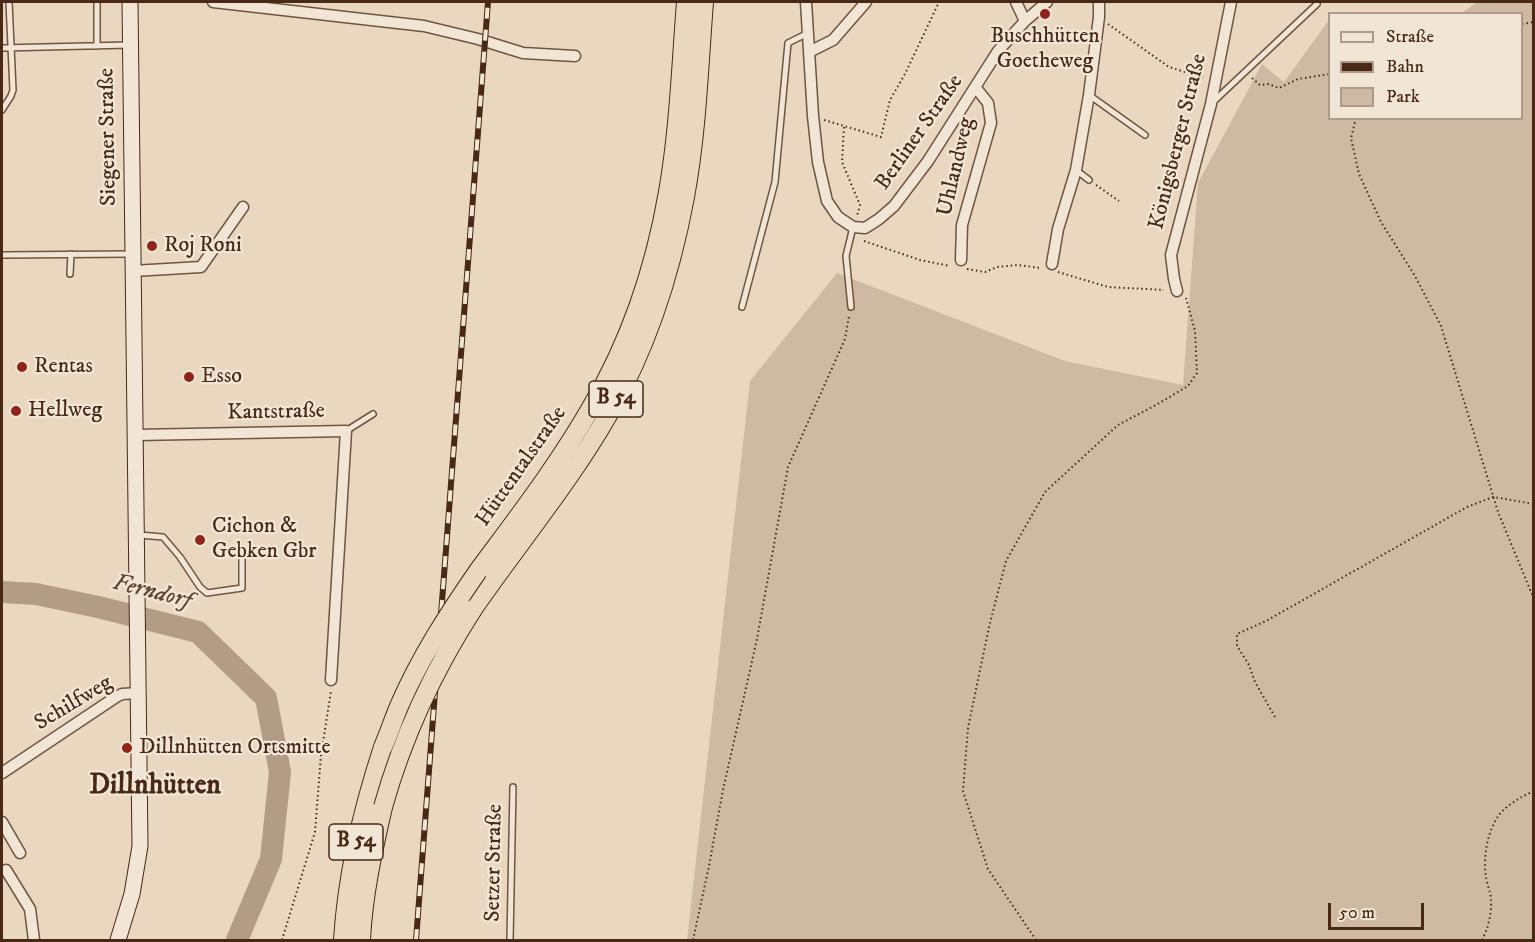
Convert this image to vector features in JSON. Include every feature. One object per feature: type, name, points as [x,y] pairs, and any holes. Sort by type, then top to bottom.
[{"type":"highway","name":"Hüttentalstraße","points":[[343,940],[355,844],[383,747],[400,704],[444,621],[544,481],[593,405],[631,326],[659,236],[668,191],[679,97],[686,2]]},
{"type":"highway","name":"Hüttentalstraße","points":[[361,940],[366,889],[383,807],[400,752],[417,712],[439,667],[473,609],[560,491],[585,453],[614,404],[648,332],[677,239],[686,195],[697,98],[704,2]]},
{"type":"main road","name":"Siegener Straße","points":[[118,940],[132,894],[140,846],[130,2]]},
{"type":"street","points":[[213,2],[424,26],[523,53],[575,56]]},
{"type":"street","points":[[806,2],[818,162],[828,201],[838,217],[852,231]]},
{"type":"street","points":[[809,52],[834,40],[866,2]]},
{"type":"street","points":[[1016,2],[1025,21]]},
{"type":"street","name":"Berliner Straße","points":[[852,231],[864,228],[894,207],[928,161],[998,51],[1025,21],[1047,2]]},
{"type":"street","points":[[1052,264],[1059,229],[1076,171],[1089,95],[1099,2]]},
{"type":"street","name":"Königsberger Straße","points":[[1182,294],[1174,279],[1171,255],[1211,104],[1231,2]]},
{"type":"street","name":"Uhlandweg","points":[[961,260],[962,225],[991,123],[987,103],[976,88]]},
{"type":"street","points":[[133,271],[201,267],[243,207]]},
{"type":"street","name":"Kantstraße","points":[[136,435],[346,431],[332,680]]},
{"type":"street","name":"Schilfweg","points":[[2,773],[116,697],[122,694],[139,693]]},
{"type":"street","points":[[2,822],[20,853]]},
{"type":"street","points":[[6,870],[30,909],[34,940]]},
{"type":"lane","points":[[2,110],[13,90],[9,2]]},
{"type":"lane","points":[[97,2],[97,46]]},
{"type":"lane","points":[[1211,104],[1317,4]]},
{"type":"lane","points":[[742,307],[775,182],[788,43],[808,33]]},
{"type":"lane","points":[[2,48],[130,45]]},
{"type":"lane","points":[[1089,95],[1145,135]]},
{"type":"lane","points":[[1076,171],[1089,180]]},
{"type":"lane","points":[[851,307],[846,256],[852,231]]},
{"type":"lane","points":[[70,274],[71,254]]},
{"type":"lane","points":[[2,255],[133,254]]},
{"type":"lane","points":[[346,431],[373,414]]},
{"type":"lane","points":[[137,535],[163,537],[207,593],[242,588],[242,553]]},
{"type":"lane","name":"Setzer Straße","points":[[510,940],[513,787]]},
{"type":"path","points":[[880,142],[890,100],[939,2]]},
{"type":"path","points":[[1099,17],[1169,67],[1216,81]]},
{"type":"path","points":[[1246,71],[1260,85],[1268,84],[1279,88],[1298,79],[1328,74]]},
{"type":"path","points":[[813,116],[881,137]]},
{"type":"path","points":[[1356,120],[1351,138],[1359,174],[1381,222],[1415,276],[1441,326],[1498,512],[1533,599]]},
{"type":"path","points":[[844,127],[842,162],[860,206],[852,231],[920,260],[985,272],[997,267],[1018,265],[1037,267]]},
{"type":"path","points":[[1089,180],[1119,201]]},
{"type":"path","points":[[1067,275],[1108,287],[1156,290]]},
{"type":"path","points":[[1036,940],[988,869],[963,791],[968,728],[989,627],[1006,561],[1045,492],[1118,425],[1188,386],[1197,373],[1195,331],[1182,294]]},
{"type":"path","points":[[693,940],[723,790],[757,639],[788,467],[845,339],[851,307]]},
{"type":"path","points":[[1275,717],[1237,646],[1237,634],[1266,621],[1467,507],[1493,497],[1533,504]]},
{"type":"path","points":[[282,940],[315,832],[321,755],[332,680]]},
{"type":"path","points":[[1482,940],[1488,930],[1491,901],[1484,857],[1489,837],[1499,815],[1514,801],[1533,791]]},
{"type":"green space","points":[[1477,2],[1533,2],[1533,940],[687,940],[750,381],[837,273],[1065,361],[1183,385],[1198,183],[1262,64],[1284,82],[1328,21],[1328,120],[1523,120],[1523,12],[1463,12]]},
{"type":"waterway","name":"Ferndorf","points":[[2,592],[36,594],[198,632],[266,698],[280,772],[271,859],[237,940]]},
{"type":"railway","points":[[416,940],[488,2]]},
{"type":"place","name":"Buschhütten Goetheweg","points":[[1045,14]]},
{"type":"place","name":"Roj Roni","points":[[152,246]]},
{"type":"place","name":"Rentas","points":[[22,367]]},
{"type":"place","name":"Esso","points":[[189,377]]},
{"type":"place","name":"Hellweg","points":[[16,411]]},
{"type":"place","name":"Cichon & Gebken Gbr","points":[[200,540]]},
{"type":"place","name":"Dillnhütten Ortsmitte","points":[[127,748]]},
{"type":"district","name":"Dillnhütten","points":[[155,787]]}]
